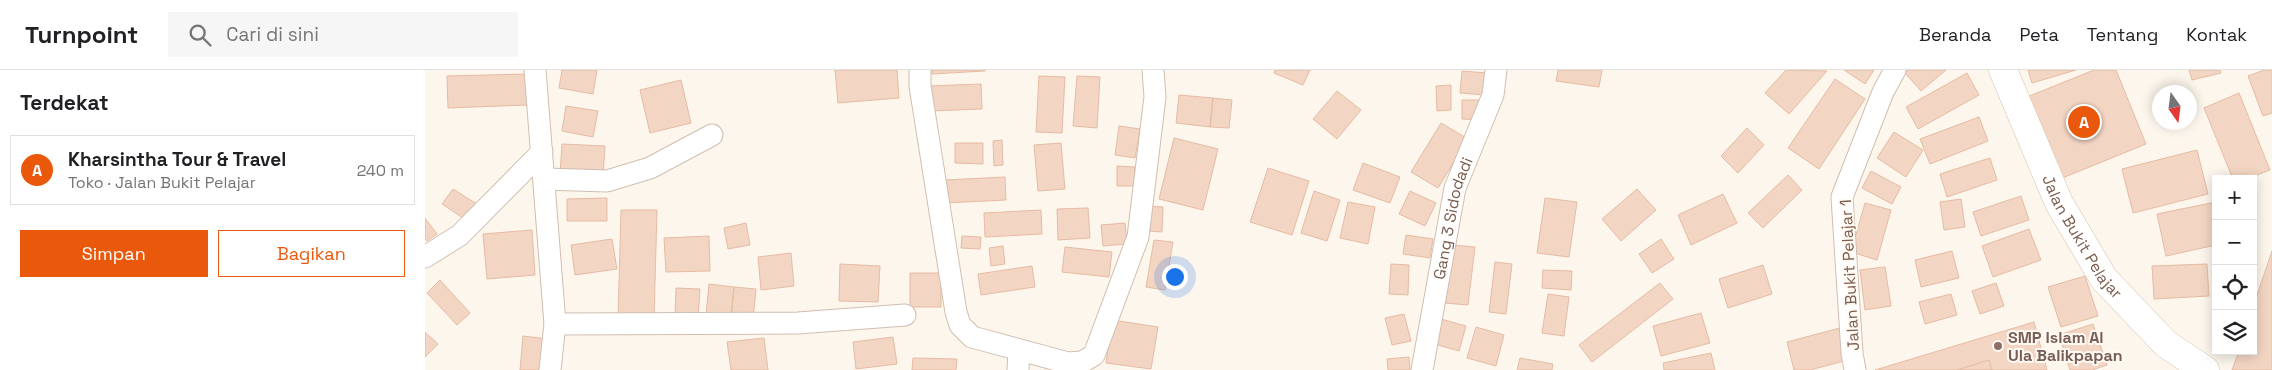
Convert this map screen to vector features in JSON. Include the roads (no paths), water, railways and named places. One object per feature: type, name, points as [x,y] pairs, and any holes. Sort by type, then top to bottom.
[{"type":"street","points":[[535,70],[555,324],[550,370]]},
{"type":"street","points":[[919,70],[956,312],[961,325],[972,337],[1019,360],[1068,363],[1082,362],[1094,355],[1138,237],[1155,97],[1153,70]]},
{"type":"street","name":"Gang 3 Sidodadi","points":[[1422,370],[1455,188],[1493,95],[1496,70]]},
{"type":"street","name":"Jalan Bukit Pelajar 1","points":[[1855,370],[1852,353],[1842,197],[1883,92],[1895,70]]},
{"type":"street","name":"Jalan Bukit Pelajar","points":[[2003,70],[2059,203],[2104,280],[2166,344],[2205,370]]},
{"type":"street","points":[[544,180],[607,181],[650,168],[712,135]]},
{"type":"street","points":[[425,257],[460,235],[542,152]]},
{"type":"street","points":[[555,324],[798,323],[905,315]]},
{"type":"place","name":"Kharsintha Tour & Travel","points":[[2084,122]]},
{"type":"place","name":"SMP Islam Al Ula Balikpapan","points":[[1998,346]]}]
